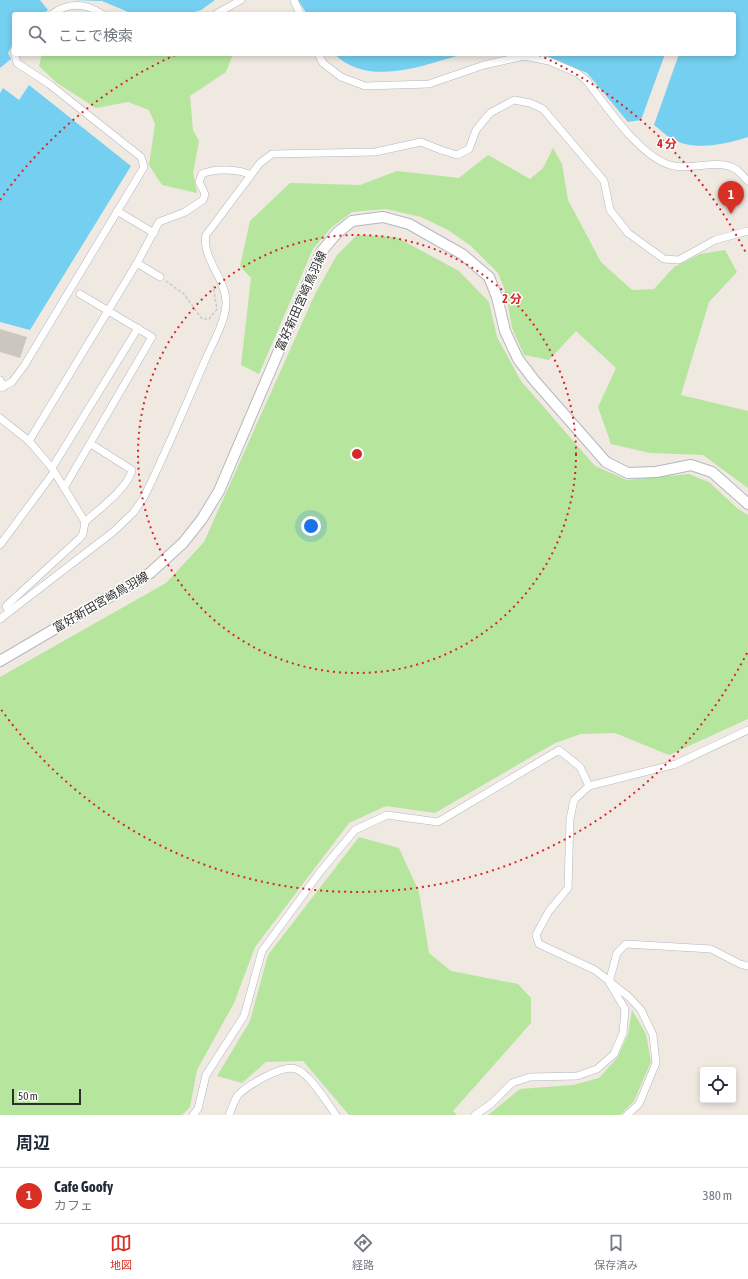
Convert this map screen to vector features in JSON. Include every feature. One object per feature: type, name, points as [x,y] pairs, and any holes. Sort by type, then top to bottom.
[{"type":"main road","name":"富好新田宮崎鳥羽線","points":[[0,661],[150,573],[183,543],[202,519],[218,491],[321,252],[337,233],[352,221],[383,217],[408,224],[462,254],[489,277],[497,297],[505,331],[518,359],[534,380],[606,462],[628,473],[656,472],[691,465],[712,472],[748,504]]},
{"type":"street","points":[[220,12],[241,0]]},
{"type":"street","points":[[294,0],[299,12]]},
{"type":"street","points":[[55,12],[60,8],[71,5],[91,7],[99,12]]},
{"type":"street","points":[[0,380],[2,388],[12,382],[24,366],[144,167],[141,157],[48,84],[17,62],[15,56]]},
{"type":"street","points":[[319,56],[323,63],[341,77],[365,86],[429,84],[484,64],[524,56],[549,61],[577,73],[586,80],[639,145],[654,158],[674,166],[726,166],[737,170],[748,181]]},
{"type":"street","points":[[0,619],[112,532],[139,507],[159,467],[220,325],[226,305],[221,281],[206,250],[204,242],[206,236],[260,163],[272,154],[375,152],[421,142],[457,155],[469,149],[476,130],[490,113],[514,100],[530,102],[543,109],[604,181],[610,210],[628,233],[664,259],[679,260],[715,240],[748,231]]},
{"type":"street","points":[[29,440],[137,263],[159,222],[185,212],[204,200],[205,194],[198,182],[202,174],[230,171],[251,175]]},
{"type":"street","points":[[117,211],[154,233]]},
{"type":"street","points":[[137,263],[160,277]]},
{"type":"street","points":[[64,488],[152,337],[80,294]]},
{"type":"street","points":[[0,545],[53,470],[138,328]]},
{"type":"street","points":[[0,418],[29,440],[53,470],[86,522]]},
{"type":"street","points":[[9,612],[6,606],[79,539],[83,534],[86,522],[122,488],[127,481],[132,470],[91,444]]},
{"type":"street","points":[[627,1115],[639,1104],[656,1063],[653,1034],[641,1010],[629,997],[595,970],[539,944],[536,935],[549,911],[568,888],[570,819],[574,800],[589,786],[676,764],[748,730]]},
{"type":"street","points":[[192,1115],[198,1109],[206,1075],[244,1016],[262,951],[320,872],[355,830],[387,816],[438,822],[559,750],[580,767],[589,786]]},
{"type":"street","points":[[475,1115],[491,1104],[512,1083],[530,1077],[577,1076],[597,1069],[614,1054],[623,1033],[626,1009],[609,982],[617,953],[626,944],[711,949],[740,964],[748,966]]},
{"type":"street","points":[[229,1115],[238,1096],[267,1075],[285,1069],[295,1068],[305,1075],[336,1115]]},
{"type":"path","points":[[160,277],[184,294],[202,319],[209,319],[217,309],[212,280],[221,281]]},
{"type":"green space","points":[[42,56],[232,56],[226,72],[190,96],[193,130],[199,141],[193,173],[197,193],[162,185],[149,165],[155,124],[149,110],[128,102],[96,108],[57,83],[39,66]]},
{"type":"green space","points":[[553,148],[562,164],[568,200],[601,262],[632,290],[654,289],[674,267],[700,254],[725,250],[737,272],[709,302],[681,395],[748,411],[748,488],[703,455],[650,453],[611,444],[598,407],[616,368],[576,331],[549,360],[524,355],[512,328],[506,293],[498,273],[471,246],[448,230],[421,217],[386,209],[352,212],[331,228],[313,249],[259,374],[241,365],[251,278],[240,266],[250,221],[290,183],[360,185],[397,171],[459,178],[488,155],[530,179],[543,168]]},
{"type":"green space","points":[[357,235],[396,237],[459,271],[489,302],[497,337],[521,381],[595,466],[627,480],[689,474],[709,482],[737,508],[748,515],[748,719],[669,755],[615,733],[581,734],[555,743],[435,813],[386,806],[349,823],[255,947],[234,1003],[197,1070],[190,1107],[182,1115],[0,1115],[0,677],[166,583],[204,542],[315,294],[337,255]]},
{"type":"green space","points":[[359,837],[399,848],[419,892],[429,953],[451,971],[518,984],[531,998],[531,1023],[453,1111],[457,1115],[349,1115],[303,1061],[266,1062],[242,1083],[217,1076],[250,1021],[268,955]]},
{"type":"green space","points":[[632,1010],[646,1034],[651,1062],[634,1101],[620,1115],[488,1115],[520,1089],[573,1085],[599,1078],[617,1058],[628,1034]]},
{"type":"water","points":[[0,0],[40,0],[48,10],[46,12],[12,12],[12,45],[8,53],[11,59],[0,68]]},
{"type":"water","points":[[73,0],[215,0],[201,10],[194,12],[128,12],[102,1]]},
{"type":"water","points":[[298,0],[748,0],[748,137],[721,144],[702,146],[692,145],[671,139],[654,125],[678,56],[736,56],[736,12],[306,12]]},
{"type":"water","points":[[337,56],[457,56],[414,68],[397,71],[380,72],[364,70],[348,64]]},
{"type":"water","points":[[547,56],[664,56],[641,120],[628,122],[587,73]]},
{"type":"water","points":[[29,85],[131,166],[30,330],[0,322],[0,93],[3,88],[19,100]]},
{"type":"building","points":[[0,329],[27,337],[20,358],[0,352]]},
{"type":"place","name":"Cafe Goofy","points":[[731,214]]}]
